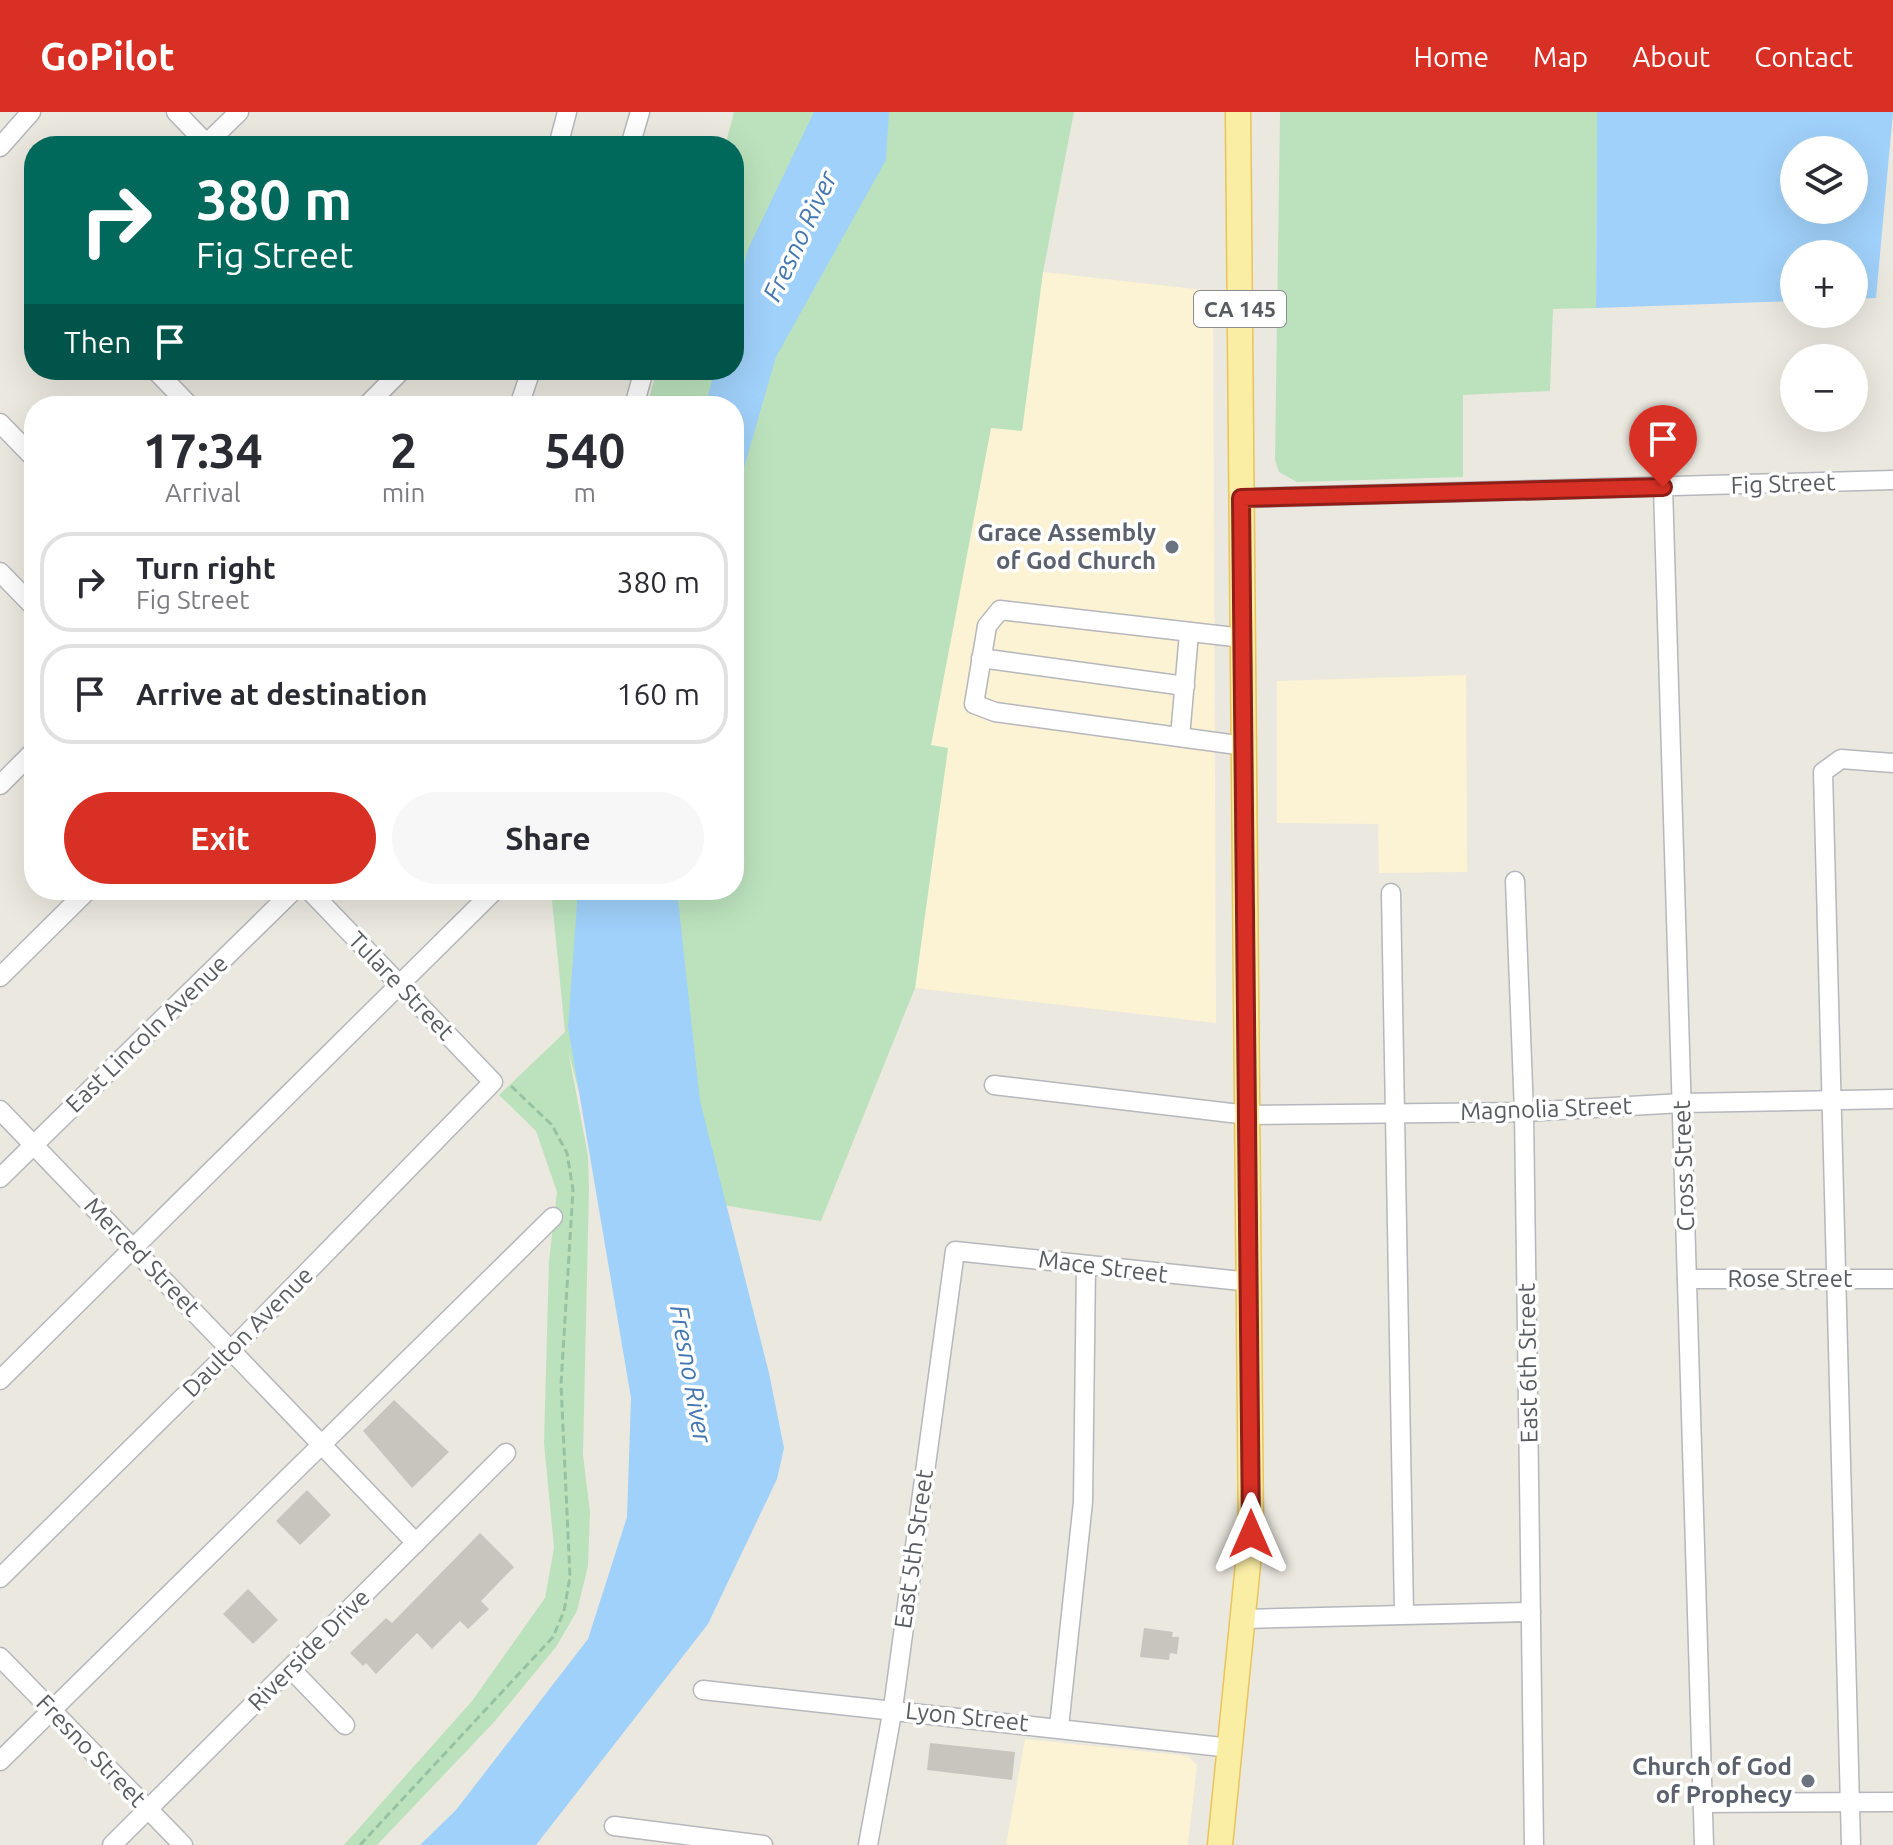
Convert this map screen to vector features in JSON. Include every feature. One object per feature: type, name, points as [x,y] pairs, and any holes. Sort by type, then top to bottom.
[{"type":"main road","name":"CA 145","points":[[1220,1845],[1251,1534],[1239,115]]},
{"type":"street","points":[[0,147],[31,112]]},
{"type":"street","points":[[176,112],[197,136]]},
{"type":"street","points":[[214,136],[239,112]]},
{"type":"street","points":[[561,136],[567,112]]},
{"type":"street","points":[[633,136],[640,112]]},
{"type":"street","points":[[165,380],[180,396]]},
{"type":"street","points":[[376,396],[392,380]]},
{"type":"street","points":[[0,423],[24,448]]},
{"type":"street","name":"Fig Street","points":[[1241,498],[1893,480]]},
{"type":"street","name":"Cross Street","points":[[1663,487],[1704,1845]]},
{"type":"street","points":[[3,581],[24,599]]},
{"type":"street","points":[[1243,638],[1000,610],[987,626],[974,704],[995,712],[1245,746]]},
{"type":"street","points":[[1180,737],[1189,633]]},
{"type":"street","points":[[981,658],[1185,686]]},
{"type":"street","points":[[1851,1845],[1823,772],[1841,759],[1893,763]]},
{"type":"street","points":[[0,785],[24,761]]},
{"type":"street","name":"East 6th Street","points":[[1515,881],[1524,1112],[1534,1845]]},
{"type":"street","points":[[1391,893],[1404,1614]]},
{"type":"street","points":[[0,977],[78,900]]},
{"type":"street","name":"East Lincoln Avenue","points":[[0,1178],[284,900]]},
{"type":"street","name":"Tulare Street","points":[[319,900],[502,1084]]},
{"type":"street","points":[[0,1380],[485,900]]},
{"type":"street","name":"Daulton Avenue","points":[[0,1578],[502,1084]]},
{"type":"street","name":"Magnolia Street","points":[[994,1085],[1248,1115],[1524,1112],[1682,1103],[1893,1099]]},
{"type":"street","name":"Merced Street","points":[[0,1110],[416,1543]]},
{"type":"street","points":[[0,1761],[553,1217]]},
{"type":"street","name":"Mace Street","points":[[955,1251],[1251,1282]]},
{"type":"street","name":"East 5th Street","points":[[868,1845],[893,1708],[955,1251]]},
{"type":"street","points":[[1059,1727],[1083,1502],[1086,1265]]},
{"type":"street","name":"Rose Street","points":[[1687,1279],[1893,1279]]},
{"type":"street","name":"Riverside Drive","points":[[112,1845],[506,1453]]},
{"type":"street","points":[[1244,1619],[1531,1612]]},
{"type":"street","name":"Fresno Street","points":[[0,1657],[183,1845]]},
{"type":"street","points":[[291,1669],[345,1725]]},
{"type":"street","name":"Lyon Street","points":[[703,1690],[893,1708],[1231,1748]]},
{"type":"street","points":[[1703,1803],[1893,1802]]},
{"type":"street","points":[[614,1826],[763,1845]]},
{"type":"path","points":[[360,1845],[553,1637],[564,1611],[570,1577],[561,1384],[573,1190],[567,1153],[552,1125],[502,1084]]},
{"type":"shaded area","points":[[1043,272],[1213,291],[1216,1023],[915,988],[948,749],[931,745],[991,427],[1022,430]]},
{"type":"shaded area","points":[[1466,675],[1467,872],[1379,873],[1378,824],[1277,823],[1277,681]]},
{"type":"shaded area","points":[[1025,1739],[1188,1756],[1197,1765],[1188,1845],[1006,1845]]},
{"type":"green space","points":[[734,112],[1074,112],[1043,272],[1022,431],[991,428],[931,745],[948,748],[915,988],[821,1221],[604,1186],[568,1050],[588,1156],[589,1189],[583,1455],[590,1512],[588,1566],[577,1611],[556,1647],[495,1721],[377,1845],[344,1845],[472,1701],[545,1598],[554,1548],[544,1443],[549,1261],[557,1192],[536,1131],[499,1095],[565,1032],[552,900],[744,900],[744,396],[650,396],[654,380],[744,380],[744,136],[728,136]]},
{"type":"green space","points":[[1280,112],[1597,112],[1596,308],[1553,309],[1550,391],[1463,395],[1463,477],[1297,482],[1279,472],[1275,460]]},
{"type":"water","name":"Fresno River","points":[[814,112],[889,112],[886,160],[776,357],[744,467],[744,396],[708,396],[712,380],[744,380],[744,264],[748,249]]},
{"type":"water","points":[[1597,112],[1893,112],[1876,298],[1868,298],[1868,240],[1780,240],[1780,301],[1596,308]]},
{"type":"water","name":"Fresno River","points":[[577,900],[678,900],[700,1101],[769,1373],[784,1448],[777,1479],[708,1624],[536,1845],[420,1845],[456,1810],[588,1639],[627,1517],[631,1398],[568,1027]]},
{"type":"building","points":[[394,1400],[449,1452],[412,1488],[363,1431]]},
{"type":"building","points":[[307,1490],[331,1515],[300,1545],[276,1521]]},
{"type":"building","points":[[480,1533],[514,1567],[481,1601],[489,1609],[468,1629],[460,1621],[432,1649],[417,1633],[376,1674],[366,1663],[363,1666],[350,1653],[386,1618],[392,1623]]},
{"type":"building","points":[[248,1589],[278,1620],[253,1644],[223,1614]]},
{"type":"building","points":[[1144,1628],[1173,1632],[1172,1637],[1179,1637],[1177,1654],[1170,1653],[1169,1660],[1140,1657]]},
{"type":"building","points":[[930,1743],[1015,1752],[1012,1780],[927,1770]]},
{"type":"place","name":"Grace Assembly of God Church","points":[[1172,547]]},
{"type":"place","name":"Church of God of Prophecy","points":[[1808,1781]]},
{"type":"route","points":[[1251,1534],[1251,1282],[1241,498],[1663,487]]}]
